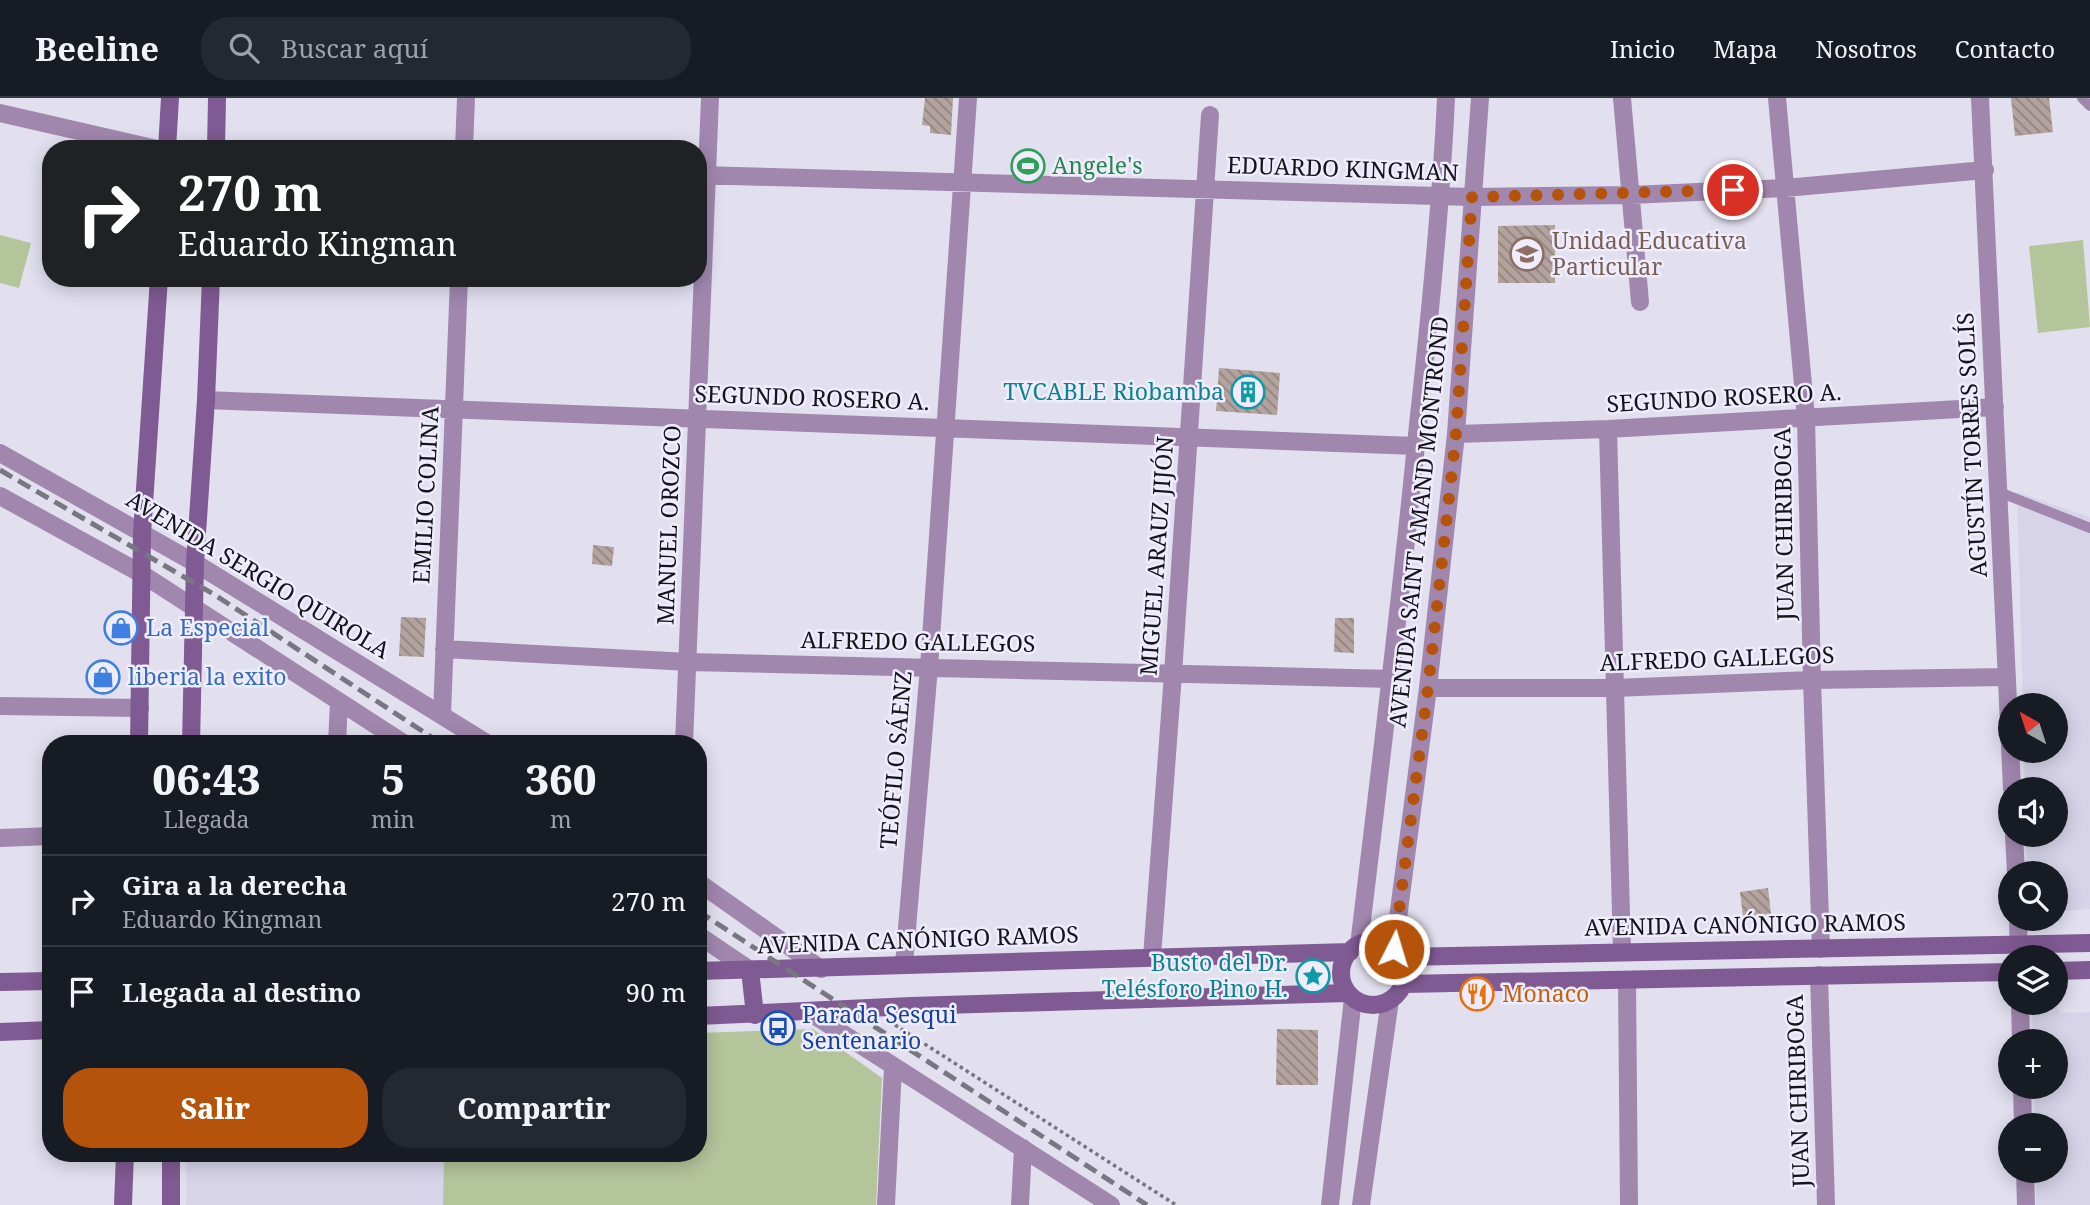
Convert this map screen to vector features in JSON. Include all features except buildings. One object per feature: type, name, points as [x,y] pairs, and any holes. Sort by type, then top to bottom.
[{"type":"main road","points":[[168,140],[170,98]]},
{"type":"main road","points":[[216,140],[217,98]]},
{"type":"main road","points":[[139,735],[142,534],[158,287]]},
{"type":"main road","points":[[191,735],[195,563],[211,287]]},
{"type":"main road","name":"AVENIDA CANÓNIGO RAMOS","points":[[707,971],[1152,957],[1354,948],[1374,942],[1398,953],[1998,951]]},
{"type":"main road","name":"AVENIDA CANÓNIGO RAMOS","points":[[2068,945],[2090,943]]},
{"type":"main road","points":[[1351,996],[1344,987],[1342,972],[1345,958],[1354,948]]},
{"type":"main road","points":[[707,1016],[1351,996],[1371,1005],[1390,1000],[1404,985],[1405,975],[1398,953]]},
{"type":"main road","points":[[750,970],[755,1015]]},
{"type":"main road","points":[[2068,971],[2090,970]]},
{"type":"main road","points":[[1404,985],[1998,972]]},
{"type":"main road","points":[[0,982],[42,981]]},
{"type":"main road","points":[[0,1031],[42,1030]]},
{"type":"main road","points":[[123,1205],[125,1162]]},
{"type":"main road","points":[[171,1162],[171,1205]]},
{"type":"street","points":[[464,140],[466,98]]},
{"type":"street","name":"MANUEL OROZCO","points":[[706,140],[710,98]]},
{"type":"street","name":"TEÓFILO SÁENZ","points":[[904,964],[929,667],[968,98]]},
{"type":"street","name":"AVENIDA SAINT AMAND MONTROND","points":[[1354,948],[1392,679],[1442,198],[1446,98]]},
{"type":"street","name":"AVENIDA SAINT AMAND MONTROND","points":[[1398,953],[1456,434],[1480,98]]},
{"type":"street","points":[[1622,98],[1640,302]]},
{"type":"street","name":"JUAN CHIRIBOGA","points":[[1777,98],[1806,418],[1821,950]]},
{"type":"street","name":"AGUSTÍN TORRES SOLÍS","points":[[1980,98],[2011,777]]},
{"type":"street","points":[[0,113],[118,140]]},
{"type":"street","name":"MIGUEL ARAUZ JIJÓN","points":[[1152,957],[1210,115]]},
{"type":"street","name":"EDUARDO KINGMAN","points":[[707,176],[962,181],[1442,198],[1631,195],[1785,188],[1984,170]]},
{"type":"street","name":"EMILIO COLINA","points":[[442,713],[459,287]]},
{"type":"street","name":"MANUEL OROZCO","points":[[684,735],[701,287]]},
{"type":"street","name":"SEGUNDO ROSERO A.","points":[[206,400],[1416,446]]},
{"type":"street","name":"SEGUNDO ROSERO A.","points":[[1456,434],[1608,429],[1995,407]]},
{"type":"street","points":[[1608,429],[1622,951]]},
{"type":"street","name":"AVENIDA SERGIO QUIROLA","points":[[0,453],[195,563],[475,735]]},
{"type":"street","points":[[0,496],[142,574],[391,735]]},
{"type":"street","name":"ALFREDO GALLEGOS","points":[[444,649],[688,662],[1392,679]]},
{"type":"street","name":"ALFREDO GALLEGOS","points":[[1428,688],[1615,688],[1812,680],[2007,677]]},
{"type":"street","points":[[337,735],[339,702]]},
{"type":"street","points":[[0,706],[140,708]]},
{"type":"street","points":[[0,838],[42,836]]},
{"type":"street","points":[[707,889],[821,969]]},
{"type":"street","points":[[707,941],[750,970]]},
{"type":"street","name":"JUAN CHIRIBOGA","points":[[1819,975],[1826,1205]]},
{"type":"street","points":[[1626,979],[1629,1205]]},
{"type":"street","points":[[1330,1205],[1351,996]]},
{"type":"street","points":[[1361,1205],[1390,1000]]},
{"type":"street","points":[[809,1012],[1111,1205]]},
{"type":"street","points":[[886,1205],[893,1068]]},
{"type":"street","points":[[1020,1205],[1023,1148]]},
{"type":"street","points":[[2025,1183],[2026,1205]]},
{"type":"lane","points":[[2081,98],[2090,106]]},
{"type":"lane","points":[[1999,492],[2090,528]]},
{"type":"path","points":[[872,1009],[1176,1205]]},
{"type":"shaded area","points":[[2017,492],[2090,517],[2090,909],[2068,911],[2068,861],[2027,861],[2026,847],[2068,847],[2068,777],[2025,777],[2024,763],[2068,763],[2068,693],[2023,693]]},
{"type":"shaded area","points":[[2090,1012],[2090,1205],[2036,1205],[2036,1183],[2068,1183],[2068,1113],[2035,1113],[2034,1099],[2068,1099],[2068,1029],[2033,1029],[2032,1015]]},
{"type":"shaded area","points":[[187,1162],[444,1162],[443,1205],[186,1205]]},
{"type":"green space","points":[[0,235],[31,243],[19,288],[0,283]]},
{"type":"green space","points":[[2083,240],[2090,327],[2038,333],[2029,246]]},
{"type":"green space","points":[[813,1029],[882,1078],[876,1205],[443,1205],[444,1162],[707,1162],[707,1033]]},
{"type":"railway","points":[[0,470],[215,595],[428,735]]},
{"type":"railway","points":[[707,917],[1147,1205]]},
{"type":"place","name":"Angele's","points":[[1028,166]]},
{"type":"place","name":"Unidad Educativa Particular","points":[[1527,254]]},
{"type":"place","name":"TVCABLE Riobamba","points":[[1248,392]]},
{"type":"place","name":"La Especial","points":[[121,628]]},
{"type":"place","name":"liberia la exito","points":[[103,677]]},
{"type":"place","name":"Busto del Dr. Telésforo Pino H.","points":[[1313,976]]},
{"type":"place","name":"Monaco","points":[[1477,994]]},
{"type":"place","name":"Parada Sesqui Sentenario","points":[[778,1028]]},
{"type":"route","points":[[1394,949],[1428,688],[1456,434],[1472,197],[1631,195],[1733,190]]}]
